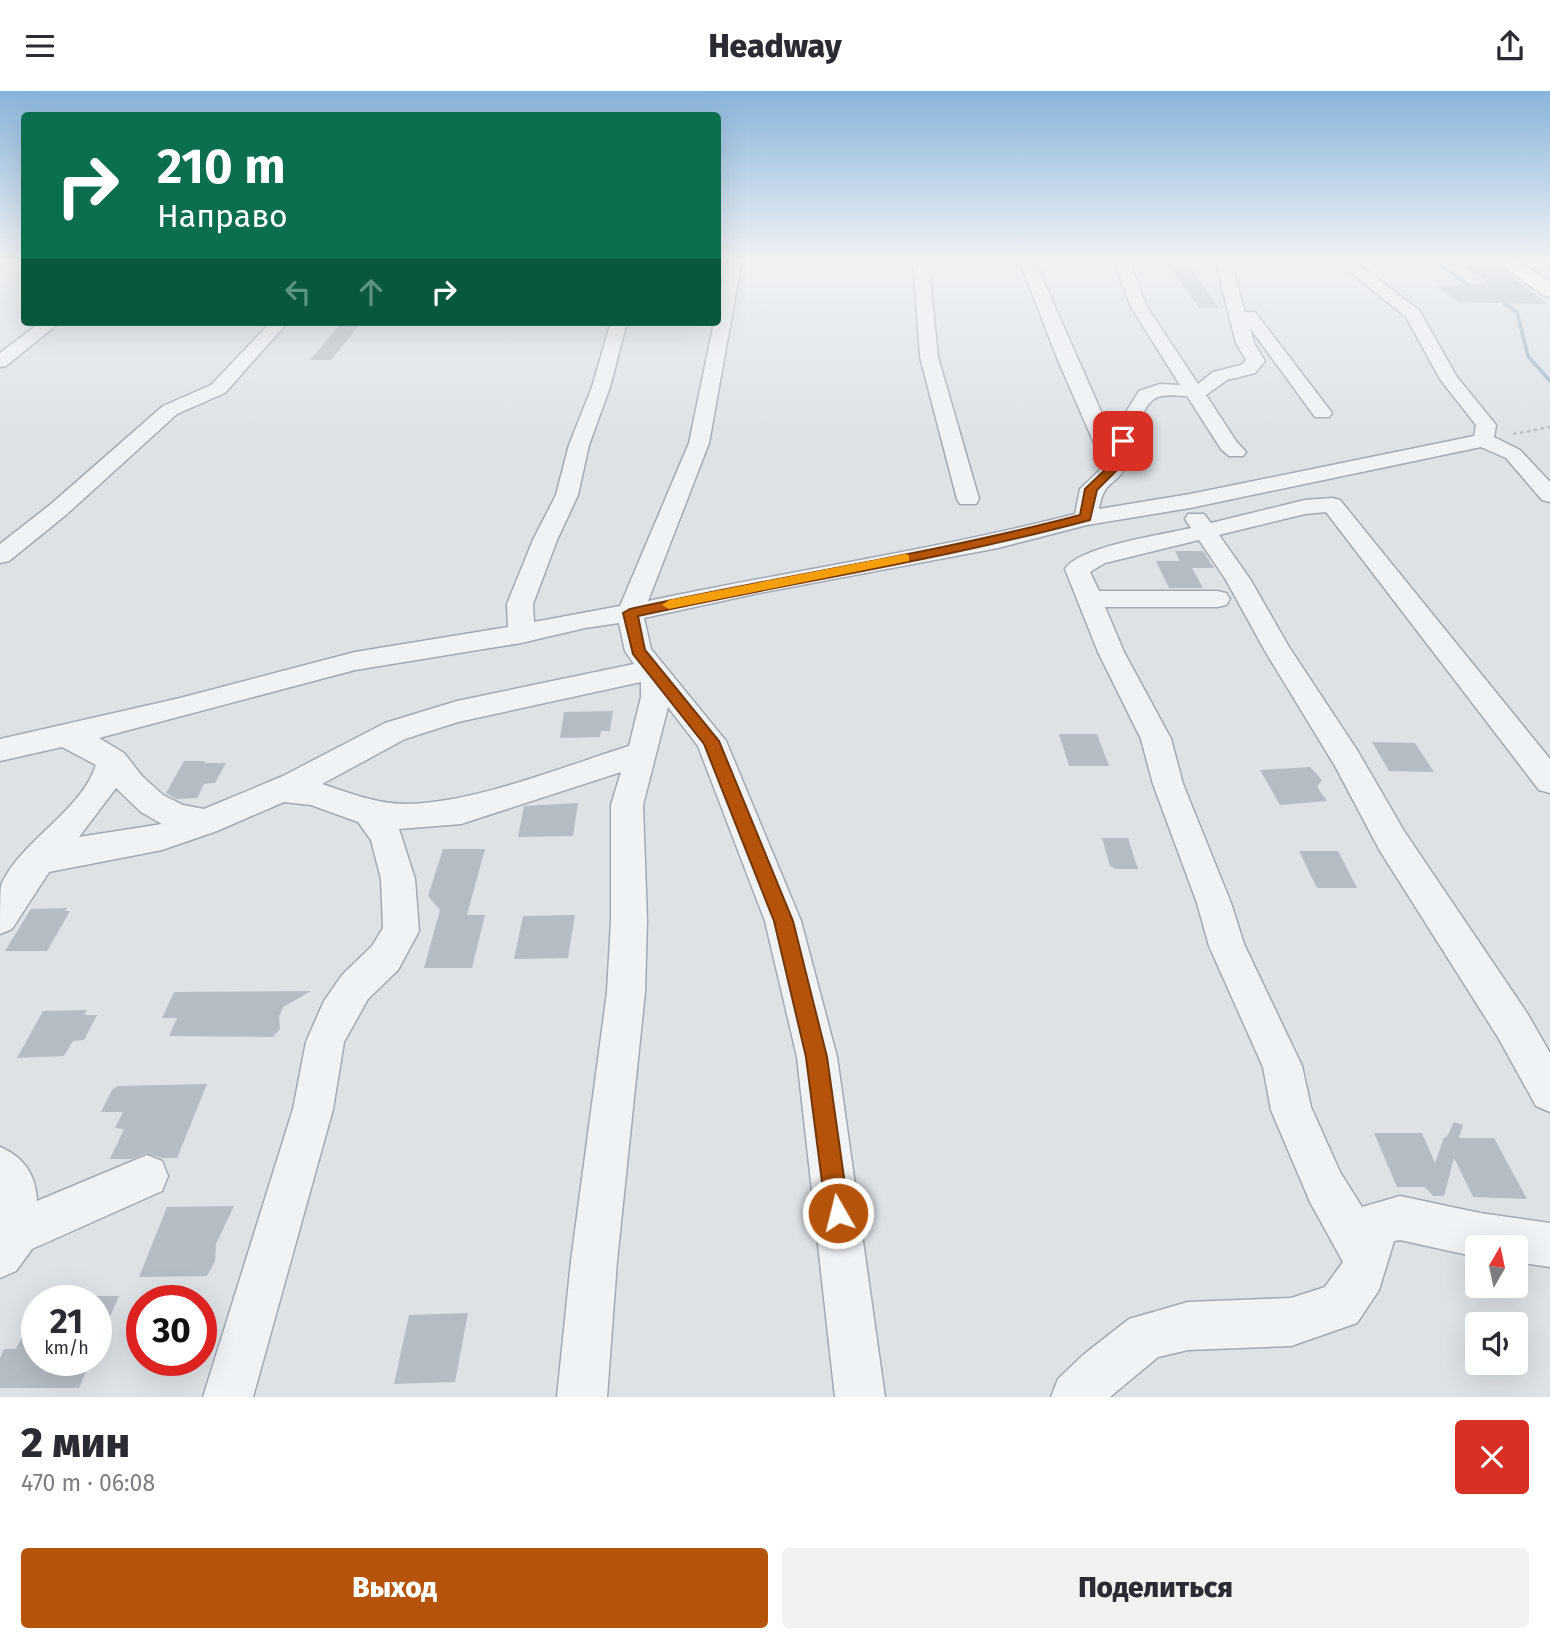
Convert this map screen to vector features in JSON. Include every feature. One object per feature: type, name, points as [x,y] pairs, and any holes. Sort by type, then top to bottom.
[{"type":"street","points":[[723,320],[699,443],[630,613],[638,651],[711,741],[783,921],[817,1057],[860,1397]]},
{"type":"street","points":[[925,320],[929,356],[964,476],[968,499]]},
{"type":"street","points":[[1052,320],[1115,467]]},
{"type":"street","points":[[1148,320],[1228,445],[1236,452]]},
{"type":"street","points":[[1086,518],[1091,489],[1115,467],[1130,420],[1146,395],[1160,390],[1195,391],[1207,388],[1220,376],[1248,369],[1256,361],[1245,343],[1239,320]]},
{"type":"street","points":[[1251,320],[1322,413]]},
{"type":"street","points":[[1415,320],[1449,379],[1486,425],[1483,440]]},
{"type":"street","points":[[0,362],[47,326]]},
{"type":"street","points":[[0,556],[59,509],[170,410],[218,389],[276,326]]},
{"type":"street","points":[[521,634],[520,604],[545,540],[567,495],[579,445],[601,387],[618,326]]},
{"type":"street","points":[[0,750],[180,708],[355,661],[521,634],[759,585],[998,541],[1086,518],[1182,503],[1483,440],[1513,454],[1550,495]]},
{"type":"street","points":[[1182,503],[1206,531],[1346,758],[1392,841],[1513,1026],[1550,1092]]},
{"type":"street","points":[[1367,1258],[1325,1188],[1291,1110],[1282,1066],[1227,946],[1214,903],[1168,784],[1156,739],[1111,652],[1077,569],[1097,558],[1305,507],[1332,505],[1550,781]]},
{"type":"street","points":[[1091,599],[1217,599]]},
{"type":"street","points":[[582,1397],[594,1261],[626,992],[629,921],[627,805],[655,697],[654,671]]},
{"type":"street","points":[[39,860],[84,849],[162,837],[206,822],[283,790],[395,731],[457,712],[654,671]]},
{"type":"street","points":[[62,734],[113,761],[132,787],[169,816],[184,821],[206,822]]},
{"type":"street","points":[[283,790],[313,793],[369,813],[405,817],[461,811],[641,754]]},
{"type":"street","points":[[0,918],[39,860],[92,799],[112,770],[113,761]]},
{"type":"street","points":[[228,1397],[313,1109],[325,1042],[337,1014],[355,987],[385,958],[401,931],[397,879],[386,835],[369,813]]},
{"type":"street","points":[[0,1168],[15,1187],[8,1244]]},
{"type":"street","points":[[8,1244],[147,1176]]},
{"type":"street","points":[[1076,1397],[1100,1372],[1146,1336],[1188,1326],[1291,1322],[1340,1306],[1363,1274],[1377,1223],[1399,1218],[1480,1235],[1550,1245]]},
{"type":"path","points":[[1483,440],[1550,427]]},
{"type":"building","points":[[339,326],[359,326],[331,360],[310,360]]},
{"type":"building","points":[[1175,551],[1203,551],[1214,568],[1192,568],[1203,588],[1169,588],[1156,561],[1180,561]]},
{"type":"building","points":[[613,711],[610,731],[601,731],[600,737],[560,738],[564,712]]},
{"type":"building","points":[[1059,734],[1097,734],[1109,766],[1069,766]]},
{"type":"building","points":[[1372,742],[1415,743],[1434,772],[1389,771]]},
{"type":"building","points":[[184,761],[226,763],[215,783],[204,784],[197,798],[176,799],[166,793]]},
{"type":"building","points":[[1310,767],[1322,780],[1317,787],[1327,801],[1280,805],[1260,770]]},
{"type":"building","points":[[578,803],[573,836],[518,837],[524,806]]},
{"type":"building","points":[[1102,838],[1128,838],[1138,869],[1116,869],[1110,866]]},
{"type":"building","points":[[443,849],[485,849],[467,915],[485,915],[472,968],[424,968],[440,910],[428,896]]},
{"type":"building","points":[[1299,851],[1338,851],[1357,888],[1317,888]]},
{"type":"building","points":[[67,908],[65,911],[70,911],[47,951],[5,951],[31,909]]},
{"type":"building","points":[[575,915],[568,958],[514,959],[523,916]]},
{"type":"building","points":[[311,991],[283,1007],[279,1017],[280,1029],[273,1037],[169,1036],[177,1018],[162,1018],[174,992]]},
{"type":"building","points":[[87,1010],[84,1015],[97,1015],[84,1040],[73,1041],[64,1056],[17,1058],[43,1011]]},
{"type":"building","points":[[207,1084],[177,1158],[162,1158],[146,1153],[132,1159],[110,1159],[124,1129],[115,1128],[123,1112],[101,1112],[112,1090],[118,1086]]},
{"type":"building","points":[[1454,1122],[1463,1125],[1459,1138],[1494,1138],[1527,1199],[1473,1197],[1454,1158],[1444,1196],[1433,1196],[1425,1187],[1397,1187],[1374,1133],[1422,1133],[1435,1163],[1444,1137],[1447,1137]]},
{"type":"building","points":[[234,1206],[216,1244],[215,1261],[207,1276],[139,1277],[167,1207]]},
{"type":"building","points":[[112,1296],[119,1296],[112,1312]]},
{"type":"building","points":[[468,1313],[455,1382],[394,1384],[409,1315]]},
{"type":"building","points":[[21,1339],[21,1376],[84,1376],[79,1388],[0,1388],[0,1358],[4,1349],[16,1349]]},
{"type":"waterway","points":[[1519,320],[1528,356],[1550,381]]},
{"type":"slow traffic","points":[[669,605],[905,558]]},
{"type":"route","points":[[838,1213],[817,1057],[783,921],[743,815],[711,741],[638,651],[630,613],[759,585],[998,541],[1086,518],[1089,513],[1091,489],[1115,467],[1123,441]]}]
